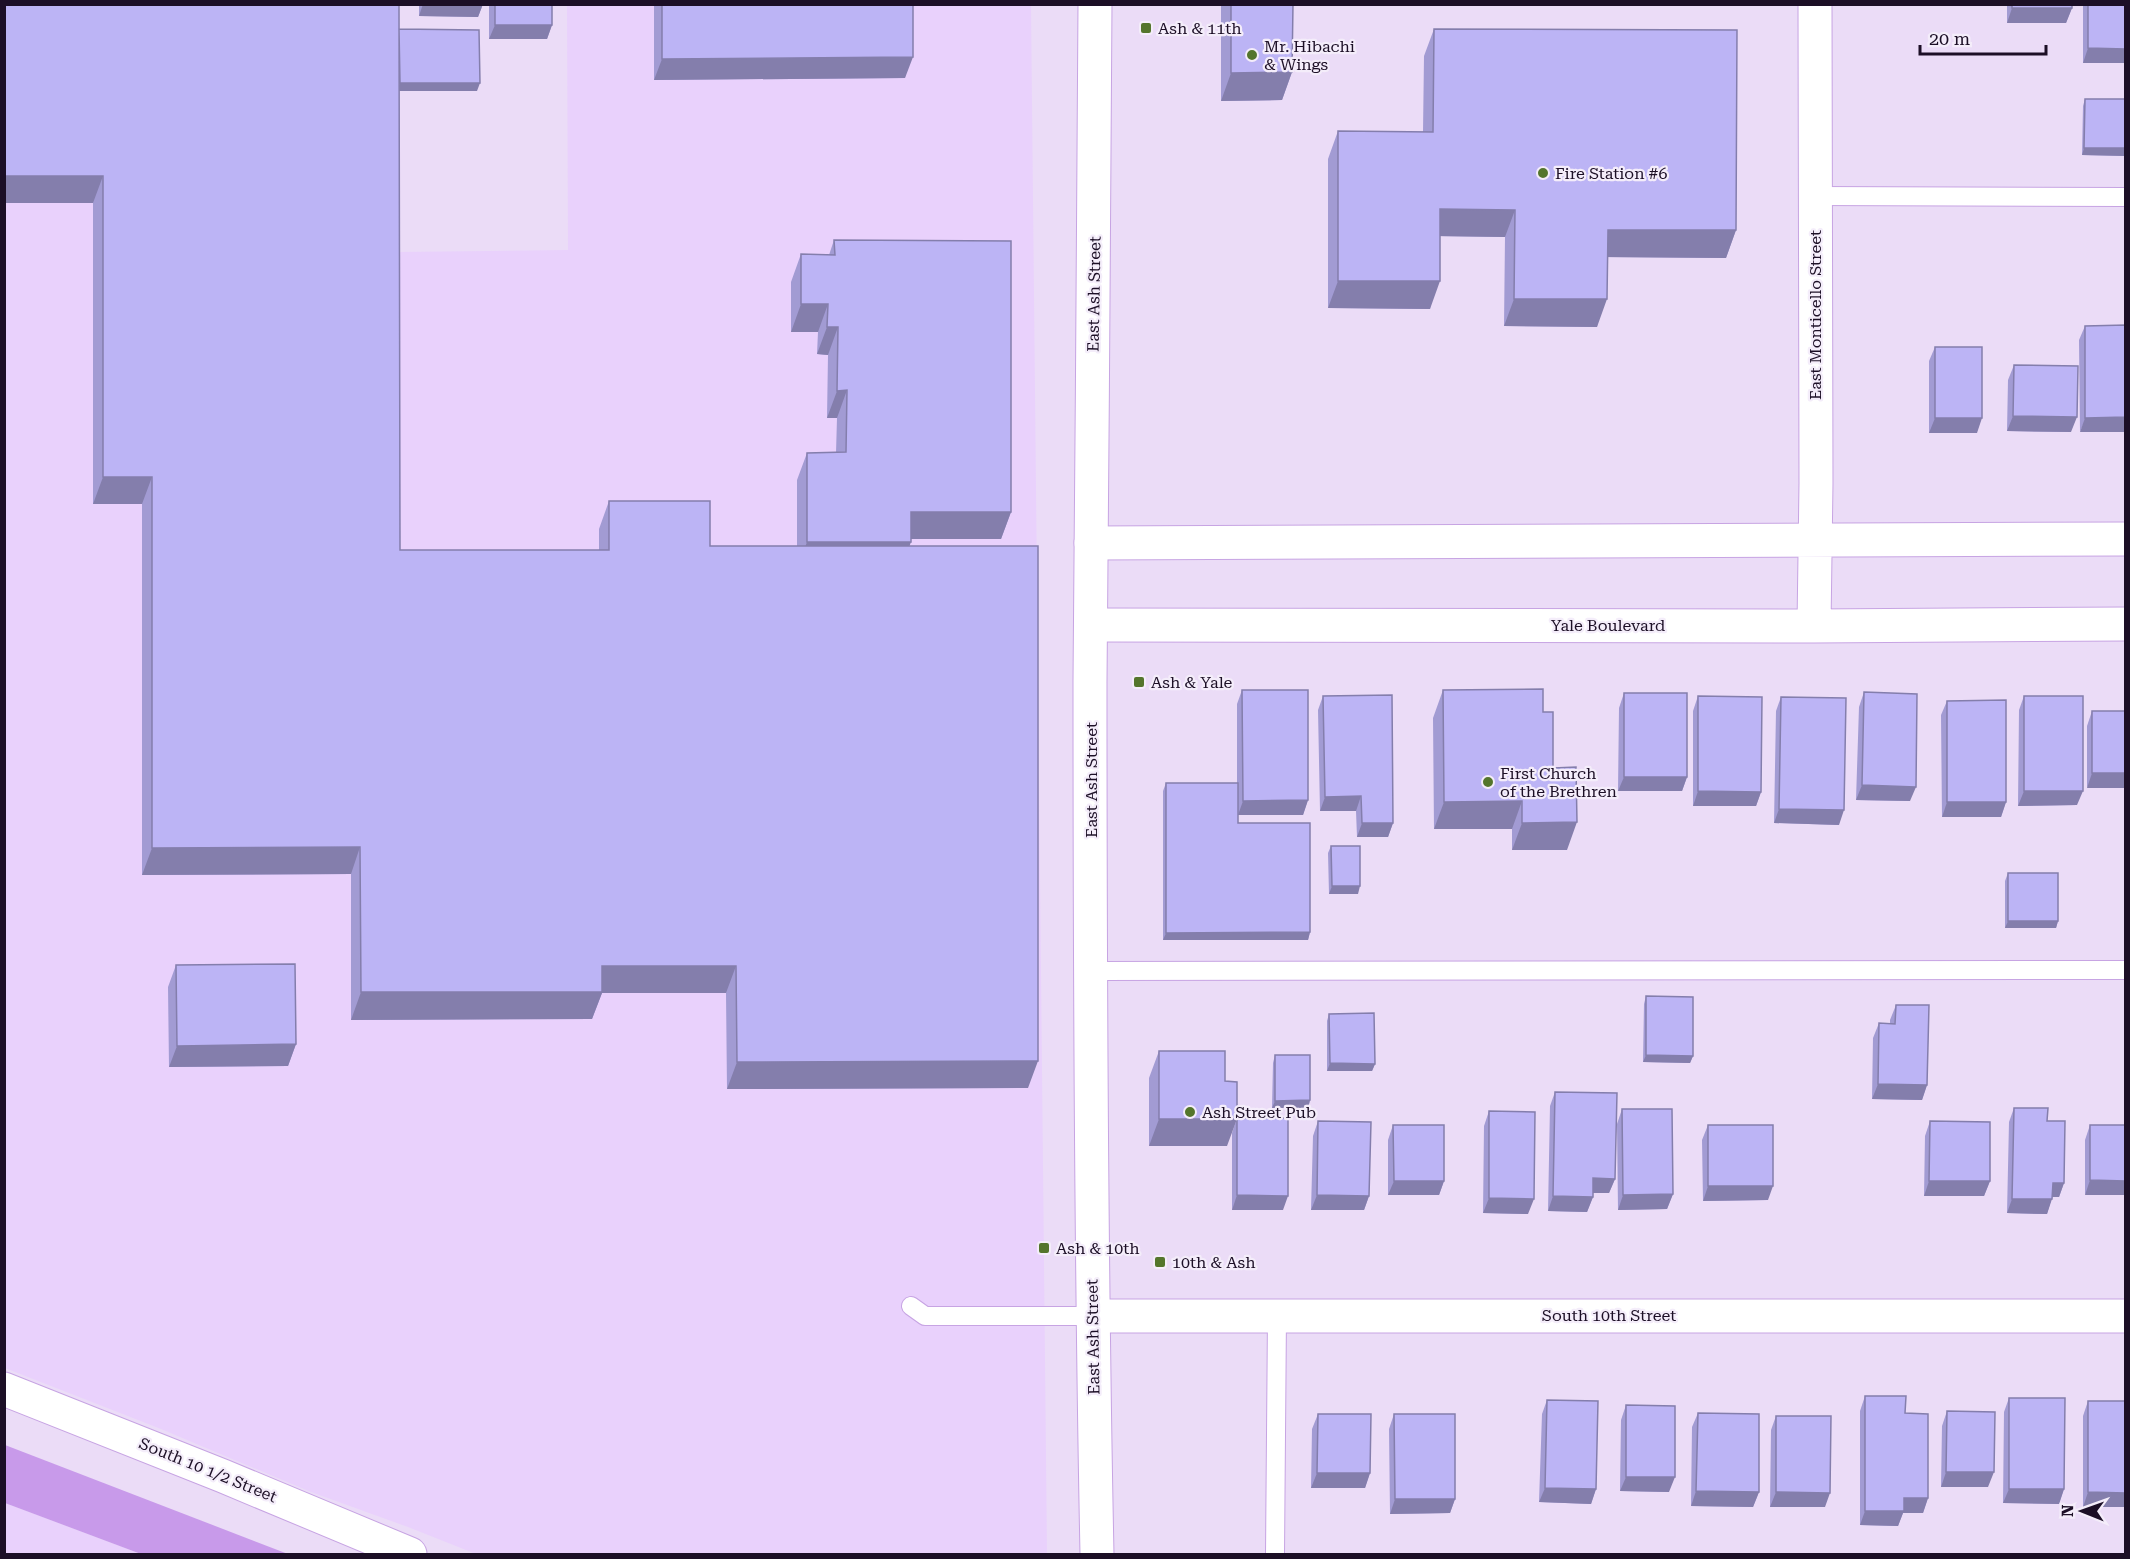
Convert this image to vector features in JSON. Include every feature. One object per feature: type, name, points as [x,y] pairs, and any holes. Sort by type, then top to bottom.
[{"type":"street","name":"East Ash Street","points":[[1095,4],[1091,971],[1092,1316],[1097,1554]]},
{"type":"street","name":"East Monticello Street","points":[[1814,626],[1815,4]]},
{"type":"street","points":[[1091,543],[2126,539]]},
{"type":"street","name":"Yale Boulevard","points":[[1091,625],[2126,624]]},
{"type":"street","name":"South 10th Street","points":[[1092,1316],[2126,1316]]},
{"type":"street","name":"South 10 1/2 Street","points":[[4,1389],[224,1476],[410,1554]]},
{"type":"lane","points":[[1815,196],[2126,197]]},
{"type":"lane","points":[[1091,971],[2126,970]]},
{"type":"lane","points":[[911,1306],[925,1316],[1092,1316]]},
{"type":"lane","points":[[1275,1554],[1277,1315]]},
{"type":"shaded area","points":[[4,5],[398,252],[568,250],[567,5],[1031,5],[1047,1554],[476,1554],[311,1492],[161,1429],[5,1368]]},
{"type":"shaded area","points":[[4,1445],[288,1554],[141,1554],[5,1503]]},
{"type":"shaded area","points":[[5,1503],[141,1554],[5,1554]]},
{"type":"building","points":[[4,4],[399,4],[400,550],[609,550],[609,501],[710,501],[710,546],[1038,546],[1038,1061],[737,1062],[736,966],[602,966],[602,992],[361,992],[360,847],[152,848],[152,477],[103,477],[103,176],[4,176]]},
{"type":"building","points":[[495,4],[552,4],[552,25],[495,25]]},
{"type":"building","points":[[662,4],[913,4],[913,57],[662,59]]},
{"type":"building","points":[[1231,4],[1293,4],[1292,72],[1231,73]]},
{"type":"building","points":[[2012,4],[2072,4],[2072,8],[2012,8]]},
{"type":"building","points":[[2088,4],[2126,4],[2126,49],[2088,48]]},
{"type":"building","points":[[399,29],[479,30],[480,83],[400,83]]},
{"type":"building","points":[[1434,29],[1737,30],[1736,230],[1608,230],[1607,299],[1514,299],[1515,210],[1440,209],[1440,281],[1338,281],[1338,131],[1433,132]]},
{"type":"building","points":[[2085,99],[2126,99],[2126,148],[2084,148]]},
{"type":"building","points":[[834,240],[1011,241],[1011,512],[911,512],[911,542],[807,542],[807,453],[846,452],[847,390],[837,391],[838,327],[827,327],[828,304],[801,304],[801,254],[835,255]]},
{"type":"building","points":[[2126,325],[2126,417],[2085,418],[2085,326]]},
{"type":"building","points":[[1935,347],[1982,347],[1982,418],[1935,418]]},
{"type":"building","points":[[2014,365],[2078,366],[2077,417],[2013,416]]},
{"type":"building","points":[[1543,689],[1543,712],[1553,712],[1553,768],[1576,767],[1577,822],[1522,823],[1522,801],[1444,802],[1443,690]]},
{"type":"building","points":[[1242,690],[1308,690],[1308,800],[1243,801]]},
{"type":"building","points":[[1864,692],[1917,694],[1916,787],[1862,785]]},
{"type":"building","points":[[1624,693],[1687,693],[1687,777],[1624,777]]},
{"type":"building","points":[[1392,695],[1393,823],[1362,823],[1361,796],[1325,797],[1323,696]]},
{"type":"building","points":[[1698,696],[1762,697],[1761,792],[1698,791]]},
{"type":"building","points":[[2024,696],[2083,696],[2083,791],[2024,791]]},
{"type":"building","points":[[1781,697],[1846,698],[1844,810],[1779,809]]},
{"type":"building","points":[[2006,700],[2006,802],[1947,802],[1947,701]]},
{"type":"building","points":[[2092,711],[2126,711],[2126,773],[2092,773]]},
{"type":"building","points":[[1166,783],[1238,783],[1238,823],[1310,823],[1310,932],[1166,933]]},
{"type":"building","points":[[1331,846],[1360,846],[1360,886],[1332,886]]},
{"type":"building","points":[[2008,873],[2058,873],[2058,921],[2008,921]]},
{"type":"building","points":[[295,964],[296,1044],[177,1046],[176,965]]},
{"type":"building","points":[[1646,996],[1693,997],[1693,1056],[1646,1055]]},
{"type":"building","points":[[1896,1005],[1929,1005],[1927,1085],[1878,1084],[1879,1023],[1895,1024]]},
{"type":"building","points":[[1374,1013],[1375,1064],[1330,1063],[1329,1014]]},
{"type":"building","points":[[1159,1051],[1225,1051],[1225,1081],[1237,1082],[1237,1119],[1159,1119]]},
{"type":"building","points":[[1275,1055],[1310,1055],[1310,1100],[1275,1101]]},
{"type":"building","points":[[1555,1092],[1617,1093],[1615,1179],[1593,1178],[1593,1197],[1553,1196]]},
{"type":"building","points":[[2014,1108],[2048,1108],[2047,1121],[2065,1121],[2064,1183],[2053,1183],[2052,1199],[2012,1199]]},
{"type":"building","points":[[1622,1109],[1672,1109],[1673,1194],[1623,1195]]},
{"type":"building","points":[[1489,1111],[1535,1112],[1534,1199],[1489,1198]]},
{"type":"building","points":[[1237,1118],[1288,1118],[1288,1196],[1237,1195]]},
{"type":"building","points":[[1318,1121],[1371,1122],[1369,1196],[1317,1195]]},
{"type":"building","points":[[1930,1121],[1990,1122],[1990,1181],[1929,1181]]},
{"type":"building","points":[[1393,1125],[1444,1125],[1444,1181],[1394,1181]]},
{"type":"building","points":[[1708,1125],[1773,1125],[1773,1186],[1708,1186]]},
{"type":"building","points":[[2090,1125],[2126,1125],[2126,1181],[2090,1180]]},
{"type":"building","points":[[1865,1396],[1906,1396],[1905,1413],[1928,1414],[1928,1498],[1904,1498],[1904,1511],[1865,1511]]},
{"type":"building","points":[[2009,1398],[2065,1398],[2064,1489],[2009,1489]]},
{"type":"building","points":[[1547,1400],[1598,1401],[1596,1489],[1545,1488]]},
{"type":"building","points":[[2088,1401],[2126,1401],[2126,1493],[2088,1492]]},
{"type":"building","points":[[1626,1405],[1675,1406],[1675,1477],[1626,1477]]},
{"type":"building","points":[[1947,1411],[1995,1412],[1994,1472],[1946,1472]]},
{"type":"building","points":[[1698,1413],[1759,1414],[1759,1492],[1696,1491]]},
{"type":"building","points":[[1318,1414],[1371,1414],[1370,1473],[1317,1473]]},
{"type":"building","points":[[1394,1414],[1455,1414],[1455,1499],[1395,1499]]},
{"type":"building","points":[[1776,1416],[1831,1416],[1830,1493],[1776,1492]]},
{"type":"place","name":"Ash & 11th","points":[[1146,28]]},
{"type":"place","name":"Mr. Hibachi & Wings","points":[[1252,55]]},
{"type":"place","name":"Fire Station #6","points":[[1543,173]]},
{"type":"place","name":"Ash & Yale","points":[[1139,682]]},
{"type":"place","name":"First Church of the Brethren","points":[[1488,782]]},
{"type":"place","name":"Ash Street Pub","points":[[1190,1112]]},
{"type":"place","name":"Ash & 10th","points":[[1044,1248]]},
{"type":"place","name":"10th & Ash","points":[[1160,1262]]}]
